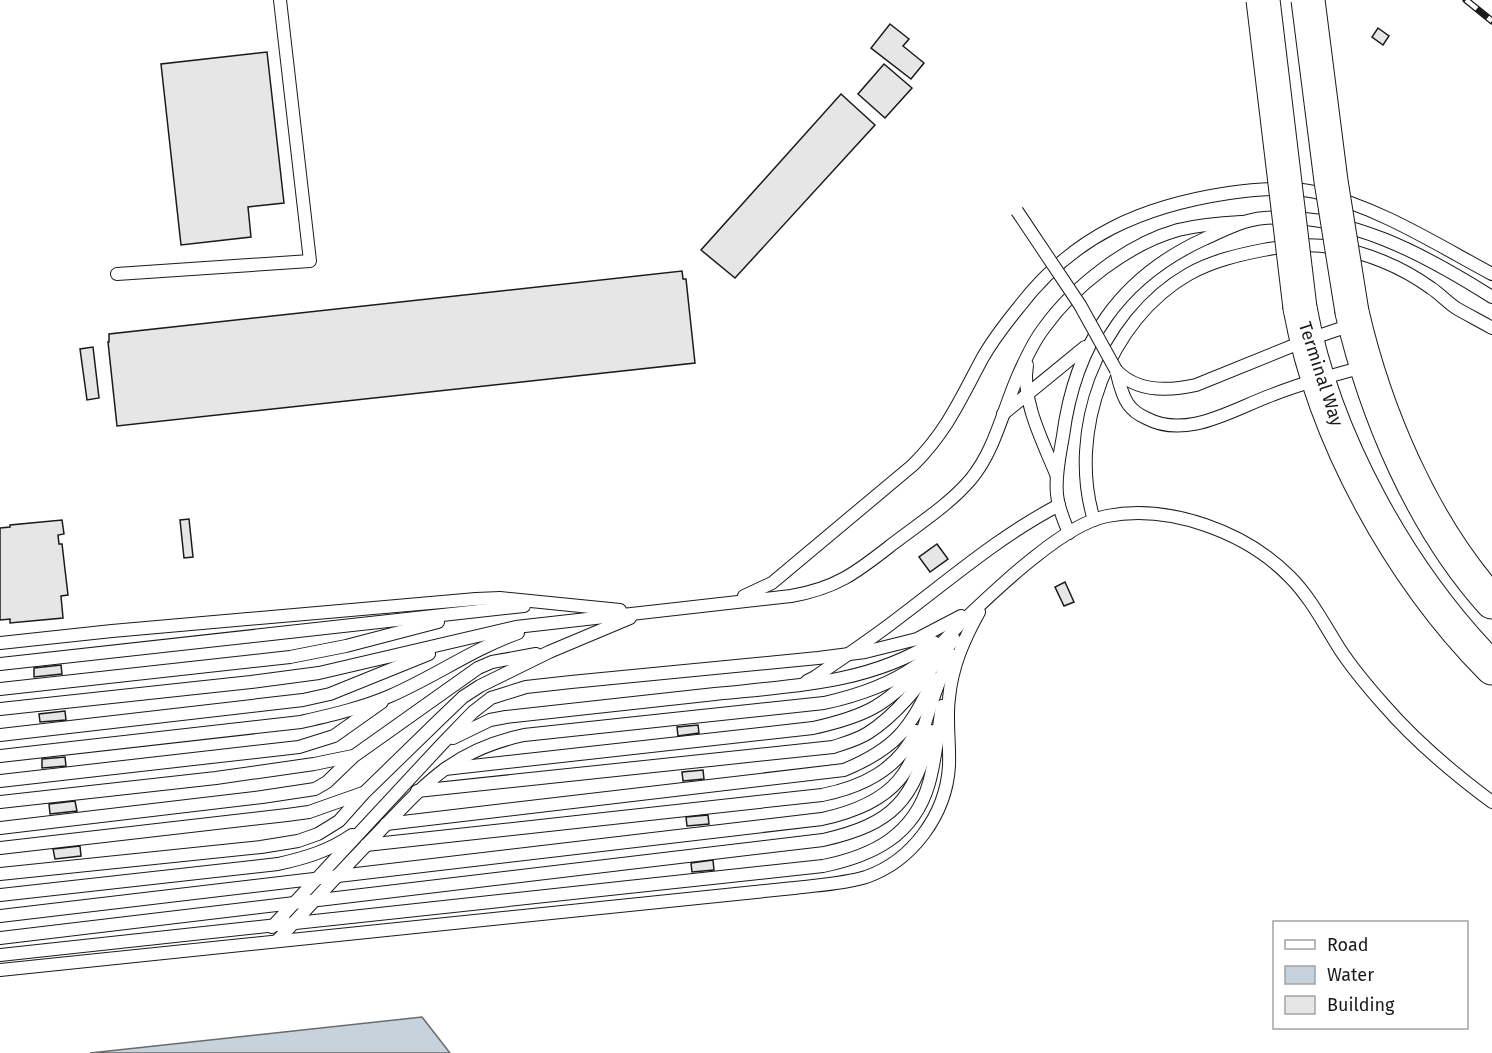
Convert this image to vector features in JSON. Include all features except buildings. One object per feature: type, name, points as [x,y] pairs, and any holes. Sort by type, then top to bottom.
[{"type":"main road","name":"Terminal Way","points":[[1263,0],[1296,282],[1304,324],[1319,378],[1356,472],[1385,527],[1416,577],[1449,620],[1492,668]]},
{"type":"main road","points":[[1308,0],[1331,181],[1353,318],[1366,366],[1399,454],[1422,499],[1456,556],[1492,602]]},
{"type":"lane","points":[[117,274],[310,261],[280,0]]},
{"type":"lane","points":[[728,602],[772,583],[913,465],[933,445],[950,422],[983,357],[1020,305],[1045,278],[1081,246],[1114,226],[1152,209],[1206,196],[1269,189],[1314,192],[1343,200],[1384,218],[1492,274]]},
{"type":"lane","points":[[1017,211],[1080,305],[1116,370],[1125,399],[1130,407],[1156,423],[1182,427],[1215,418],[1319,378],[1366,366]]},
{"type":"lane","points":[[0,710],[240,684],[319,673],[516,627],[813,592],[835,584],[860,570],[956,494],[972,478],[988,451],[1030,352],[1044,328],[1063,305],[1087,281],[1122,257],[1150,241],[1175,231],[1199,225],[1264,218],[1312,220],[1350,227],[1417,254],[1456,274],[1492,297]]},
{"type":"lane","points":[[1069,533],[1059,505],[1056,489],[1057,476],[1068,403],[1079,366],[1090,343],[1108,314],[1134,283],[1191,245],[1241,222]]},
{"type":"lane","points":[[1094,520],[1088,495],[1086,462],[1093,409],[1106,370],[1129,330],[1142,313],[1173,285],[1203,267],[1244,253],[1275,248],[1314,245],[1345,249],[1376,259],[1412,276],[1455,307],[1492,328]]},
{"type":"lane","points":[[1116,370],[1133,383],[1156,389],[1177,389],[1196,385],[1304,324],[1353,318]]},
{"type":"lane","points":[[1003,415],[1090,343]]},
{"type":"lane","points":[[1030,352],[1025,374],[1027,396],[1057,476]]},
{"type":"lane","points":[[788,686],[815,677],[901,616],[982,552],[1034,518],[1059,505]]},
{"type":"lane","points":[[277,941],[417,791],[442,770],[483,747],[524,735],[824,703],[842,699],[894,679],[916,665],[1020,568],[1069,533],[1094,520],[1119,515],[1145,515],[1194,521],[1241,540],[1266,556],[1292,578],[1341,651],[1384,706],[1445,765],[1492,802]]},
{"type":"lane","points":[[259,943],[442,744],[473,712],[491,698],[526,687],[849,654],[917,639],[948,624],[989,596]]},
{"type":"lane","points":[[0,956],[823,866],[873,852],[893,839],[908,823],[926,792],[934,760],[949,671],[961,642],[989,596]]},
{"type":"lane","points":[[442,744],[482,724],[506,717],[839,680],[863,674],[906,658],[935,641],[989,596]]},
{"type":"lane","points":[[442,770],[813,728],[844,721],[877,707],[898,692],[989,596]]},
{"type":"lane","points":[[417,791],[818,749],[853,741],[868,733],[897,708],[989,596]]},
{"type":"lane","points":[[386,824],[844,770],[888,748],[903,734],[919,709],[953,644],[989,596]]},
{"type":"lane","points":[[366,845],[822,795],[860,785],[898,760],[909,746],[956,644],[989,596]]},
{"type":"lane","points":[[0,916],[844,815],[888,793],[899,782],[911,763],[947,663],[989,596]]},
{"type":"lane","points":[[0,938],[823,840],[860,829],[887,814],[900,803],[916,779],[954,653],[989,596]]},
{"type":"lane","points":[[0,644],[112,631],[476,599],[500,598],[642,613]]},
{"type":"lane","points":[[0,664],[561,604]]},
{"type":"lane","points":[[0,689],[290,657],[346,646],[476,612]]},
{"type":"lane","points":[[0,970],[794,888],[864,877],[883,870],[900,859],[917,843],[941,802],[949,767],[948,723],[951,678],[959,652],[978,612]]},
{"type":"lane","points":[[0,874],[261,847],[298,841],[318,834],[339,822],[364,793],[463,697],[493,678],[642,613]]},
{"type":"lane","points":[[0,781],[299,747],[334,736],[390,696],[490,643],[552,623]]},
{"type":"lane","points":[[0,735],[303,700],[330,694],[469,638]]},
{"type":"lane","points":[[0,828],[300,793],[315,789],[327,782],[354,756],[478,668],[492,662],[549,652]]},
{"type":"lane","points":[[0,756],[302,722],[340,713],[390,696]]},
{"type":"lane","points":[[0,802],[216,778],[354,756]]},
{"type":"lane","points":[[0,848],[287,816],[309,812],[364,793]]},
{"type":"lane","points":[[0,895],[278,864],[303,859],[326,850],[368,824]]},
{"type":"water","points":[[422,1017],[450,1053],[90,1053]]},
{"type":"railway","points":[[1466,0],[1492,21]]}]
